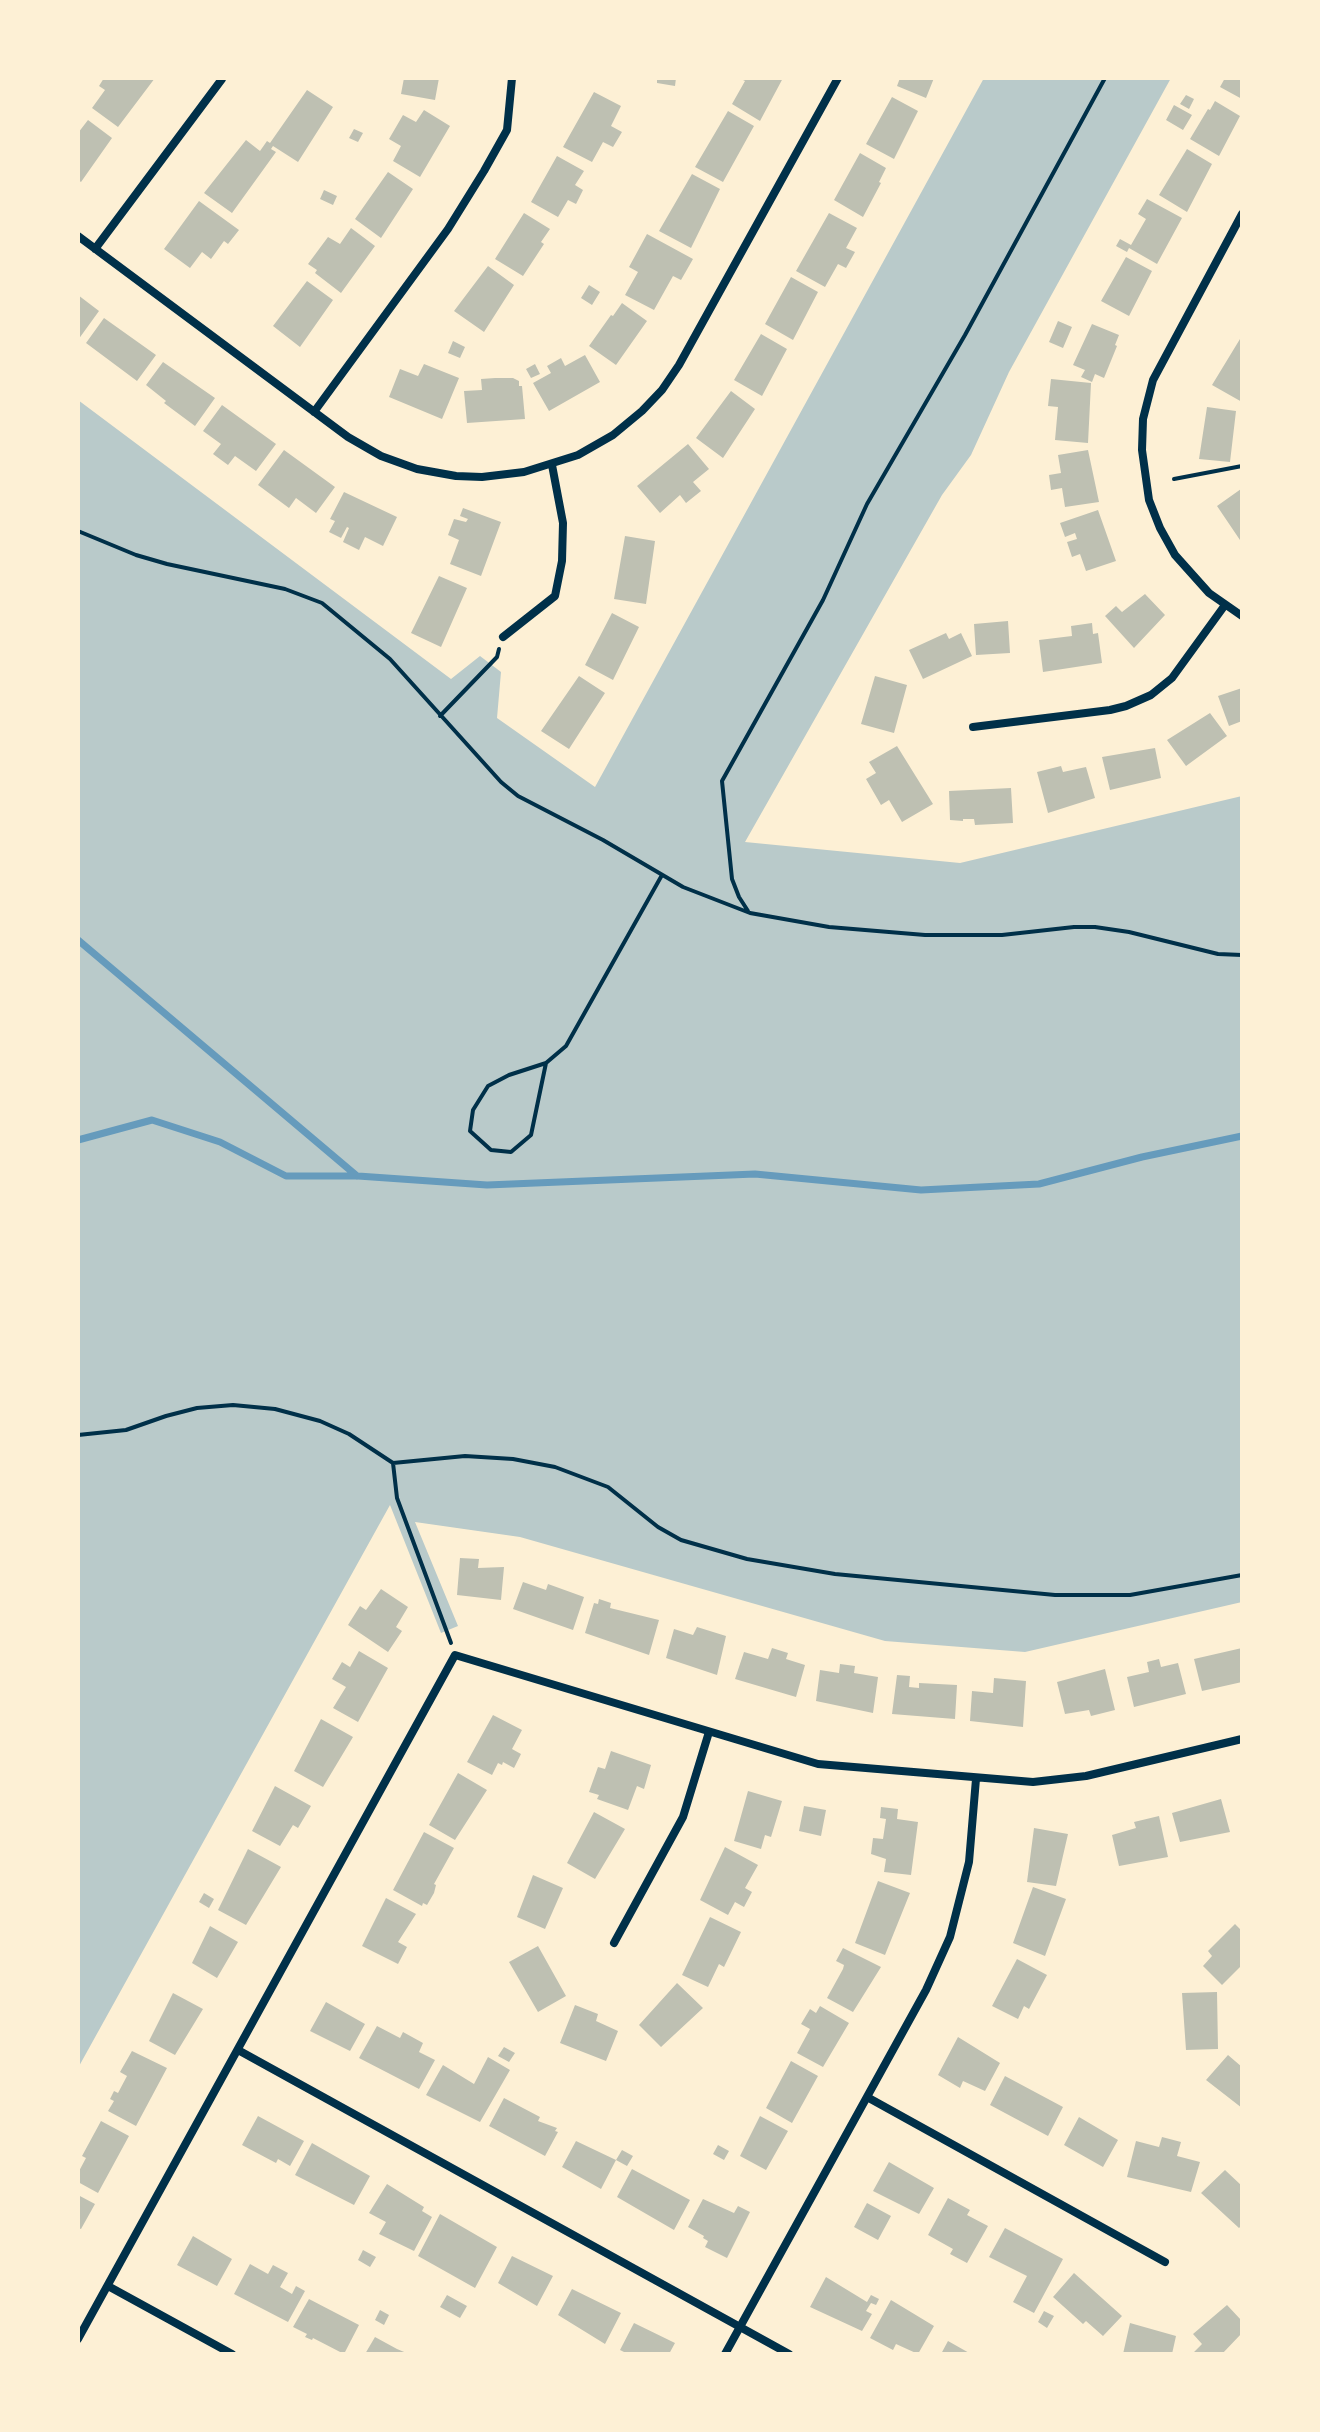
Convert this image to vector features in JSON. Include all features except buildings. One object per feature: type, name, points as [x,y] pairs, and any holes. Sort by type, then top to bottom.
[{"type":"street","points":[[314,412],[448,229],[484,171],[507,130],[512,78]]},
{"type":"street","points":[[78,236],[348,437],[381,456],[417,469],[456,476],[482,477],[524,472],[578,455],[613,435],[662,390],[679,365],[838,78]]},
{"type":"street","points":[[95,249],[222,79]]},
{"type":"street","points":[[1242,214],[1153,380],[1143,419],[1142,450],[1149,500],[1175,555],[1194,579],[1242,616]]},
{"type":"street","points":[[503,637],[555,596],[562,561],[563,523],[552,465]]},
{"type":"street","points":[[973,727],[1110,710],[1151,695],[1172,678],[1225,605]]},
{"type":"street","points":[[78,2339],[455,1655],[818,1764],[976,1779],[1060,1781],[1242,1739]]},
{"type":"street","points":[[614,1943],[683,1817],[709,1732]]},
{"type":"street","points":[[725,2354],[926,1990],[950,1937],[969,1862],[976,1779]]},
{"type":"street","points":[[238,2050],[789,2354]]},
{"type":"street","points":[[867,2097],[1165,2262]]},
{"type":"street","points":[[108,2286],[232,2354]]},
{"type":"path","points":[[750,913],[732,879],[722,781],[823,600],[867,504],[965,335],[1105,78]]},
{"type":"path","points":[[1174,479],[1242,466]]},
{"type":"path","points":[[78,531],[108,545],[167,564],[308,596],[335,613],[390,659],[501,782],[518,796],[603,840],[683,887],[750,913],[829,927],[925,935],[1002,935],[1095,927],[1129,932],[1218,954],[1242,955]]},
{"type":"path","points":[[440,716],[497,657],[503,637]]},
{"type":"path","points":[[546,1063],[531,1135],[511,1152],[491,1150],[470,1131],[473,1110],[488,1086],[509,1075],[546,1063],[566,1046],[662,875]]},
{"type":"path","points":[[78,1435],[126,1430],[197,1408],[233,1405],[275,1409],[320,1421],[349,1434],[393,1463],[465,1456],[513,1459],[555,1467],[608,1487],[658,1527],[681,1540],[747,1559],[835,1574],[1055,1595],[1130,1595],[1242,1575]]},
{"type":"path","points":[[393,1463],[397,1498],[455,1655]]},
{"type":"shaded area","points":[[984,78],[1171,78],[1009,372],[971,455],[942,495],[745,842],[960,863],[1242,796],[1242,1602],[1025,1652],[885,1641],[520,1537],[415,1522],[458,1626],[441,1633],[390,1505],[78,2068],[78,400],[451,679],[480,656],[501,672],[497,718],[595,787]]},
{"type":"waterway","points":[[78,940],[357,1176]]},
{"type":"waterway","points":[[78,1140],[152,1120],[220,1142],[286,1176],[358,1176],[487,1185],[755,1174],[921,1190],[1039,1184],[1142,1157],[1242,1136]]}]
